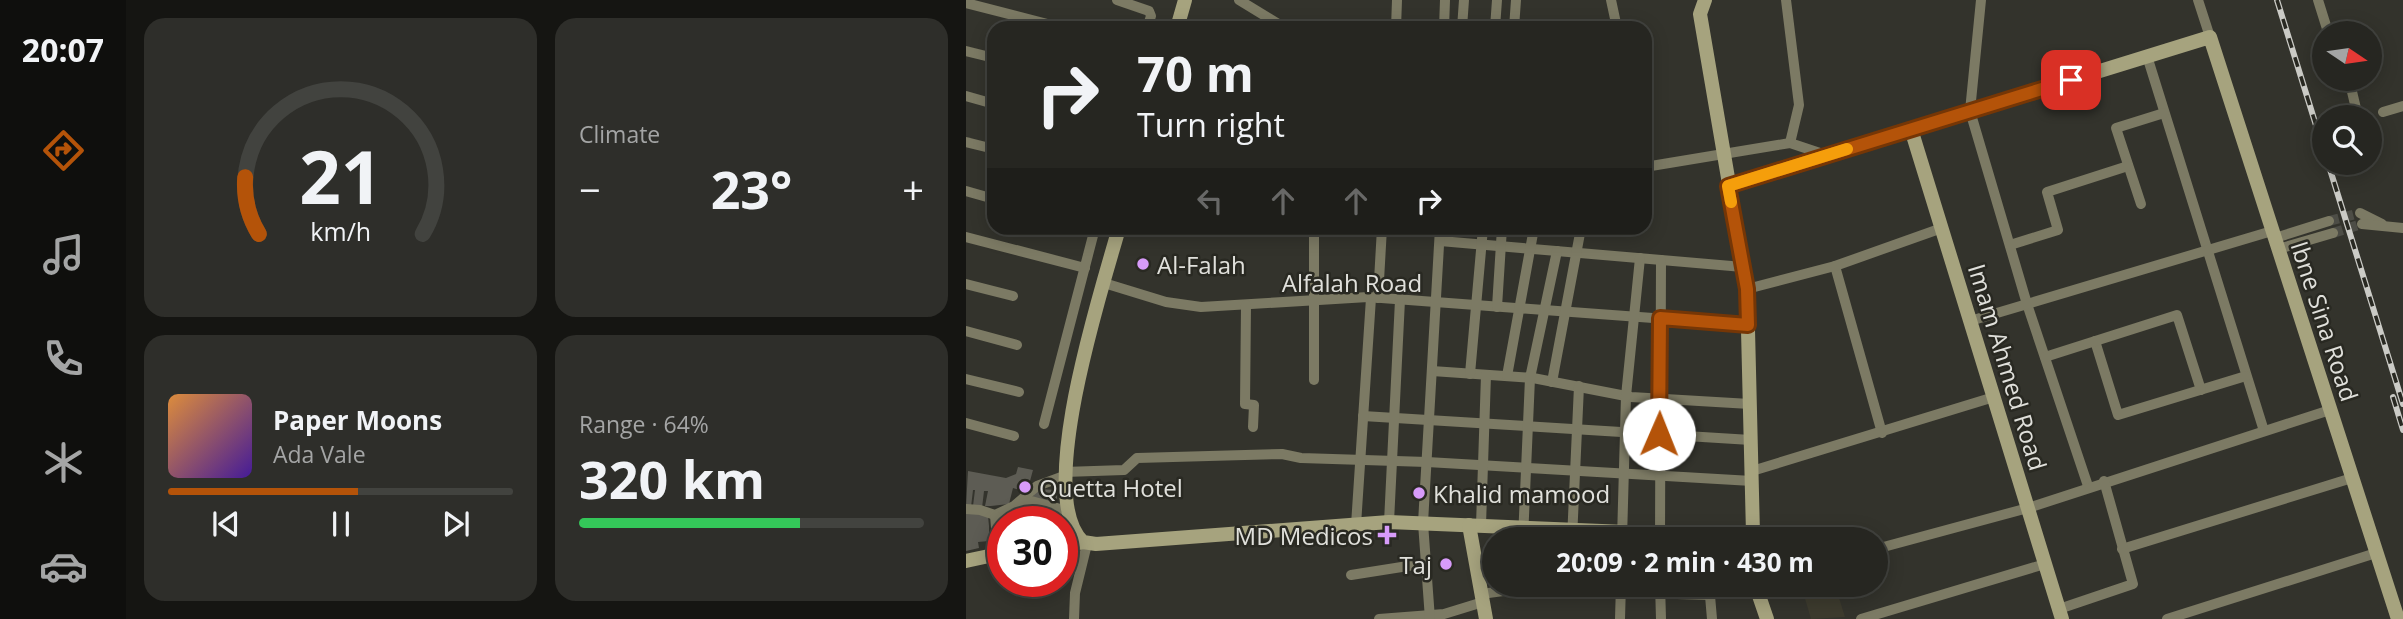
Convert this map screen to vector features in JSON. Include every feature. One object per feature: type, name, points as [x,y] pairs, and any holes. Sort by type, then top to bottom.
[{"type":"street","points":[[1117,0],[1149,11],[1149,21]]},
{"type":"street","points":[[1179,21],[1185,0]]},
{"type":"street","points":[[1239,0],[1274,21]]},
{"type":"street","points":[[1396,21],[1397,0]]},
{"type":"street","points":[[1444,21],[1445,0]]},
{"type":"street","points":[[1462,21],[1464,0]]},
{"type":"street","points":[[1496,21],[1497,0]]},
{"type":"street","points":[[1514,21],[1516,0]]},
{"type":"street","points":[[1611,0],[1616,21]]},
{"type":"street","points":[[1705,0],[1700,14],[1747,289],[1753,527]]},
{"type":"street","points":[[1786,0],[1799,105],[1790,143]]},
{"type":"street","points":[[1981,0],[1970,111],[2027,303],[2088,486]]},
{"type":"street","points":[[1728,186],[2210,37],[2198,0]]},
{"type":"street","points":[[2318,0],[2325,21]]},
{"type":"street","points":[[966,3],[1036,21]]},
{"type":"street","name":"Ibne Sina Road","points":[[2210,37],[2398,619]]},
{"type":"street","points":[[966,51],[987,56]]},
{"type":"street","points":[[2147,56],[2264,431]]},
{"type":"street","points":[[966,96],[987,102]]},
{"type":"street","points":[[2383,112],[2403,106]]},
{"type":"street","points":[[2141,204],[2116,128],[2164,113]]},
{"type":"street","name":"Imam Ahmed Road","points":[[1911,129],[2060,614]]},
{"type":"street","points":[[966,142],[987,147]]},
{"type":"street","points":[[1652,166],[1790,143],[1826,155]]},
{"type":"street","points":[[2010,245],[2058,230],[2047,192],[2128,166]]},
{"type":"street","points":[[966,191],[987,196]]},
{"type":"street","points":[[2361,219],[2403,228]]},
{"type":"street","points":[[1970,321],[2206,251],[2275,240],[2331,227]]},
{"type":"street","points":[[1747,289],[1835,266],[1942,228]]},
{"type":"street","points":[[1044,424],[1094,235]]},
{"type":"street","points":[[1067,506],[1064,474],[1070,422],[1117,235]]},
{"type":"street","points":[[1314,235],[1314,380]]},
{"type":"street","points":[[1356,525],[1363,416],[1381,235]]},
{"type":"street","points":[[1430,617],[1423,523],[1440,235]]},
{"type":"street","points":[[1470,374],[1483,235]]},
{"type":"street","points":[[1497,307],[1502,235]]},
{"type":"street","points":[[1507,376],[1533,235]]},
{"type":"street","points":[[1552,382],[1580,235]]},
{"type":"street","points":[[966,237],[1085,268]]},
{"type":"street","points":[[1440,241],[1743,267]]},
{"type":"street","points":[[1523,527],[1530,378],[1557,251]]},
{"type":"street","points":[[1622,527],[1626,396],[1632,316],[1640,258]]},
{"type":"street","points":[[1660,527],[1661,260]]},
{"type":"street","points":[[1835,266],[1882,433]]},
{"type":"street","name":"Alfalah Road","points":[[1104,283],[1166,302],[1201,307],[1374,298],[1748,325]]},
{"type":"street","points":[[966,284],[1013,296]]},
{"type":"street","points":[[1390,522],[1400,300]]},
{"type":"street","points":[[1246,305],[1245,404],[1254,405],[1253,427]]},
{"type":"street","points":[[2045,357],[2177,315],[2201,390]]},
{"type":"street","points":[[966,331],[1017,345]]},
{"type":"street","points":[[2095,341],[2118,415],[2246,376]]},
{"type":"street","points":[[1432,371],[1530,378],[1626,396],[1750,404]]},
{"type":"street","points":[[1486,375],[1483,465],[1475,525],[1486,619]]},
{"type":"street","points":[[966,379],[1019,392]]},
{"type":"street","points":[[1572,527],[1579,387]]},
{"type":"street","points":[[1011,506],[1024,499],[1037,486],[1064,474],[1124,470],[1137,458],[1190,455],[1282,454],[1301,458],[1427,462],[1659,476],[1752,476],[1994,397]]},
{"type":"street","points":[[1888,546],[2028,508],[2088,486],[2330,410]]},
{"type":"street","points":[[1363,416],[1751,440]]},
{"type":"street","points":[[966,424],[1014,436]]},
{"type":"street","points":[[2122,549],[2352,478]]},
{"type":"street","points":[[2060,614],[2133,584],[2104,481]]},
{"type":"street","points":[[1024,499],[1050,506]]},
{"type":"street","points":[[1024,499],[1024,506]]},
{"type":"street","points":[[966,509],[987,512]]},
{"type":"street","points":[[1078,544],[1390,522],[1487,527]]},
{"type":"street","points":[[1078,536],[1085,543]]},
{"type":"street","points":[[1074,619],[1075,593],[1085,543]]},
{"type":"street","points":[[2167,619],[2376,553]]},
{"type":"street","points":[[966,561],[987,557]]},
{"type":"street","points":[[1351,575],[1427,563]]},
{"type":"street","points":[[1861,619],[2045,564]]},
{"type":"street","points":[[1378,619],[1444,617],[1486,597]]},
{"type":"street","points":[[1620,597],[1620,619]]},
{"type":"street","points":[[1660,597],[1661,619]]},
{"type":"street","points":[[1710,597],[1712,619]]},
{"type":"street","points":[[1759,597],[1767,619]]},
{"type":"shaded area","points":[[1805,597],[1839,597],[1845,617],[1811,619]]},
{"type":"building","points":[[1018,467],[1033,470],[1027,492],[1013,488],[1009,504],[985,506],[988,491],[984,491],[982,508],[973,506],[973,490],[971,507],[966,506],[968,471],[1006,478],[1016,474]]},
{"type":"building","points":[[1037,489],[1057,490],[1057,503],[1031,500]]},
{"type":"building","points":[[966,512],[987,516],[987,541],[978,542],[979,548],[966,551]]},
{"type":"tunnel","points":[[2329,221],[2360,213]]},
{"type":"tunnel","points":[[2333,233],[2362,224]]},
{"type":"railway","points":[[2277,0],[2312,112]]},
{"type":"railway","points":[[2332,175],[2403,404]]},
{"type":"railway","points":[[2393,397],[2403,430]]},
{"type":"slow traffic","points":[[1731,202],[1728,186],[1847,149]]},
{"type":"place","name":"Al-Falah","points":[[1143,264]]},
{"type":"place","name":"Quetta Hotel","points":[[1025,487]]},
{"type":"place","name":"Khalid mamood","points":[[1419,493]]},
{"type":"place","name":"MD Medicos","points":[[1387,535]]},
{"type":"place","name":"Taj","points":[[1446,564]]},
{"type":"route","points":[[1659,434],[1660,318],[1748,325],[1747,289],[1728,186],[2071,80]]}]
